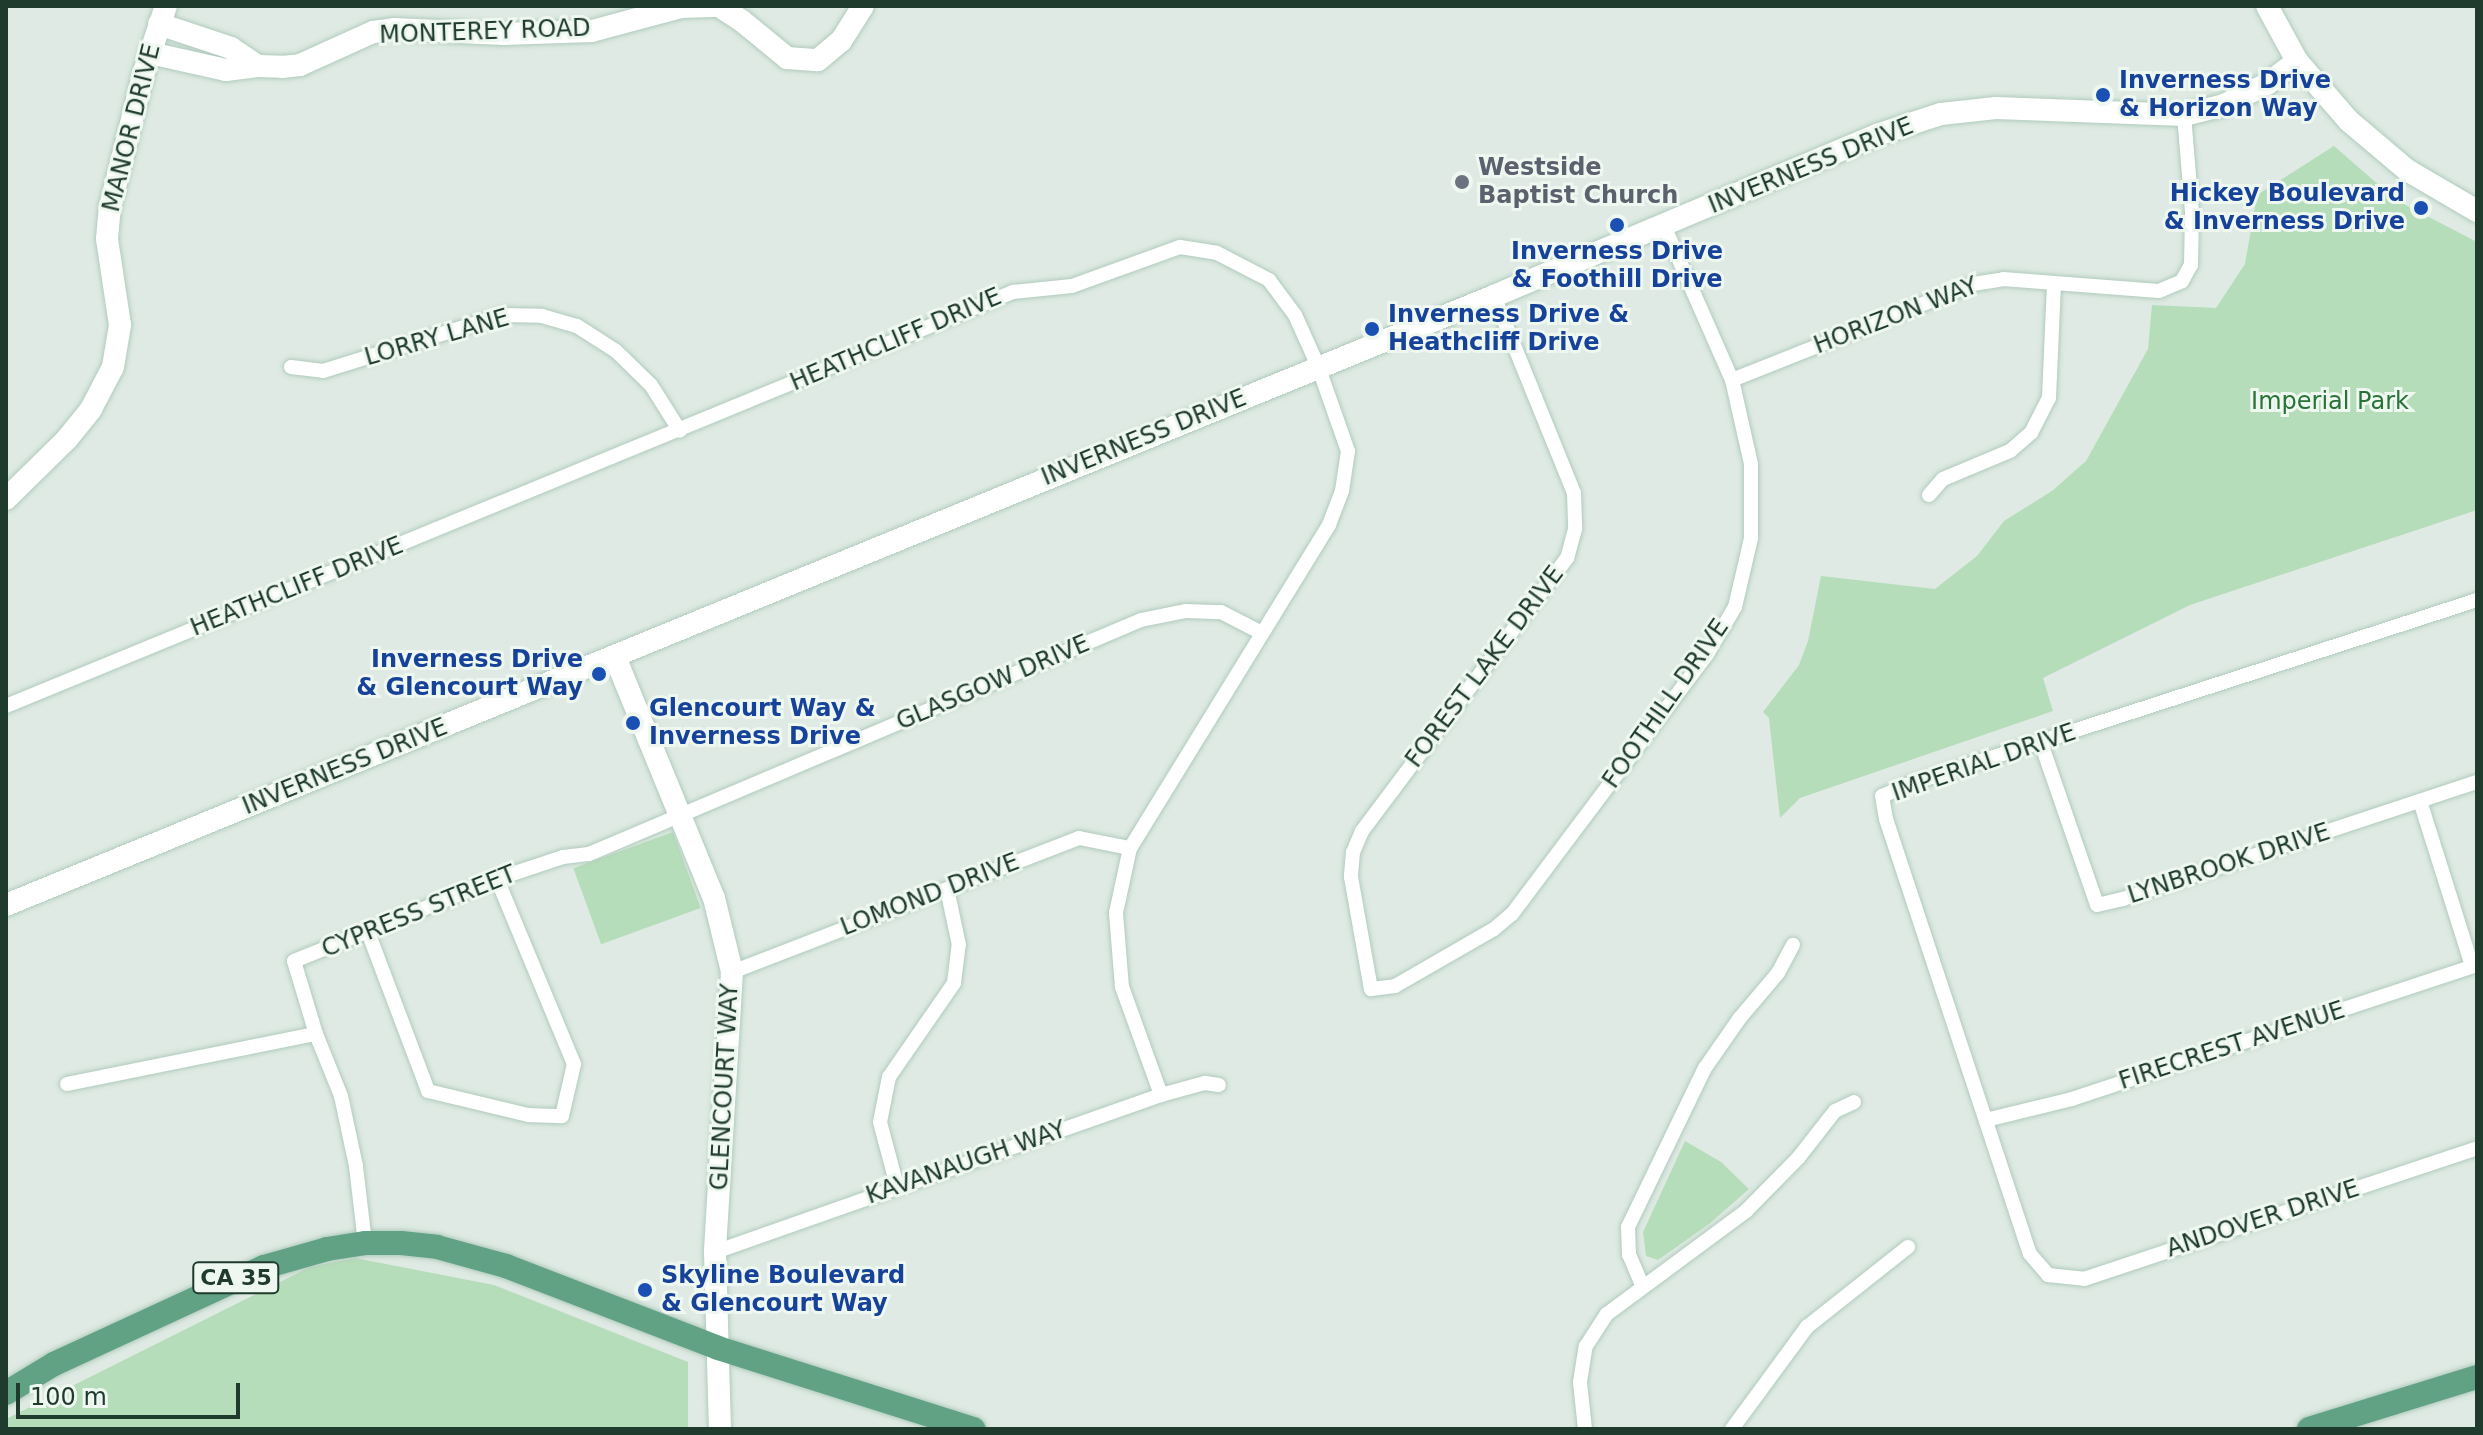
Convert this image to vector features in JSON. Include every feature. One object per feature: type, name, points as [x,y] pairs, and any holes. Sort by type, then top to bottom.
[{"type":"main road","name":"CA 35","points":[[6,1393],[54,1364],[230,1280],[295,1257],[365,1243],[401,1243],[459,1252],[718,1348],[973,1429]]},
{"type":"main road","points":[[2309,1429],[2477,1377]]},
{"type":"street","name":"MONTEREY ROAD","points":[[150,53],[226,70],[300,65],[373,32],[394,29],[503,34],[592,31],[681,7],[719,6],[787,58],[818,60],[841,41],[863,6]]},
{"type":"street","points":[[2267,6],[2297,61],[2322,93],[2377,147],[2438,191],[2477,211]]},
{"type":"street","points":[[163,15],[231,48],[258,66]]},
{"type":"street","name":"MANOR DRIVE","points":[[6,499],[67,439],[91,409],[113,367],[120,325],[107,239],[110,207],[150,53],[163,15]]},
{"type":"street","name":"INVERNESS DRIVE","points":[[6,905],[1494,296],[1877,135],[1941,114],[1996,108],[2184,115],[2224,105],[2267,84],[2297,61]]},
{"type":"street","name":"HORIZON WAY","points":[[1732,380],[1973,284],[2003,279],[2159,291],[2182,281],[2191,265],[2192,212],[2184,115]]},
{"type":"street","name":"FOOTHILL DRIVE","points":[[1371,989],[1395,986],[1494,929],[1512,914],[1706,656],[1735,607],[1751,538],[1751,464],[1732,380],[1664,226]]},
{"type":"street","name":"HEATHCLIFF DRIVE","points":[[6,706],[1013,292],[1072,286],[1180,247],[1217,253],[1269,280],[1295,315],[1318,366],[1348,451],[1342,491],[1329,525],[1130,848],[1116,913],[1122,987],[1161,1095]]},
{"type":"street","points":[[1929,495],[1943,479],[2010,451],[2031,433],[2049,398],[2054,284]]},
{"type":"street","name":"FOREST LAKE DRIVE","points":[[1371,989],[1351,877],[1353,852],[1362,831],[1567,558],[1575,529],[1574,493],[1494,296]]},
{"type":"street","name":"LORRY LANE","points":[[291,367],[323,371],[503,315],[542,316],[577,326],[616,351],[651,385],[680,431]]},
{"type":"street","name":"IMPERIAL DRIVE","points":[[2048,1275],[2030,1254],[1886,819],[1882,796],[1907,785],[2477,600]]},
{"type":"street","name":"GLASGOW DRIVE","points":[[682,815],[1141,620],[1186,611],[1221,612],[1262,633]]},
{"type":"street","name":"GLENCOURT WAY","points":[[615,657],[714,898],[732,972],[715,1252],[720,1429]]},
{"type":"street","name":"LYNBROOK DRIVE","points":[[2041,743],[2097,905],[2477,782]]},
{"type":"street","points":[[2420,801],[2475,965]]},
{"type":"street","name":"CYPRESS STREET","points":[[365,1243],[356,1166],[341,1096],[316,1034],[294,961],[497,879],[563,857],[589,854],[682,815]]},
{"type":"street","name":"LOMOND DRIVE","points":[[732,972],[1079,838],[1130,848]]},
{"type":"street","points":[[368,932],[428,1091],[528,1115],[562,1116],[574,1064],[497,879]]},
{"type":"street","points":[[897,1186],[880,1122],[889,1077],[954,983],[959,945],[947,889]]},
{"type":"street","points":[[1642,1285],[1629,1255],[1628,1227],[1705,1068],[1739,1019],[1778,973],[1793,945]]},
{"type":"street","name":"FIRECREST AVENUE","points":[[1986,1120],[2072,1099],[2475,965]]},
{"type":"street","points":[[67,1084],[316,1034]]},
{"type":"street","name":"KAVANAUGH WAY","points":[[715,1252],[1161,1095],[1205,1083],[1219,1085]]},
{"type":"street","points":[[1585,1429],[1580,1382],[1586,1346],[1607,1314],[1642,1285],[1693,1252],[1746,1211],[1799,1157],[1835,1111],[1854,1102]]},
{"type":"street","name":"ANDOVER DRIVE","points":[[2048,1275],[2084,1279],[2477,1148]]},
{"type":"street","points":[[1732,1429],[1807,1327],[1908,1247]]},
{"type":"green space","name":"Imperial Park","points":[[2334,146],[2396,200],[2477,242],[2477,510],[2190,605],[2043,678],[2053,711],[1800,798],[1780,818],[1769,718],[1763,712],[1799,665],[1808,641],[1821,576],[1935,589],[1977,556],[2004,521],[2052,491],[2086,461],[2148,349],[2152,305],[2216,308],[2245,264],[2257,195]]},
{"type":"green space","points":[[673,832],[701,908],[601,944],[573,868]]},
{"type":"green space","points":[[1685,1141],[1721,1162],[1749,1189],[1709,1224],[1658,1260],[1646,1256],[1643,1232]]},
{"type":"green space","points":[[355,1258],[494,1285],[688,1362],[688,1429],[6,1429],[6,1419],[310,1267]]},
{"type":"place","name":"Inverness Drive & Horizon Way","points":[[2103,95]]},
{"type":"place","name":"Westside Baptist Church","points":[[1462,182]]},
{"type":"place","name":"Hickey Boulevard & Inverness Drive","points":[[2421,208]]},
{"type":"place","name":"Inverness Drive & Foothill Drive","points":[[1617,225]]},
{"type":"place","name":"Inverness Drive & Heathcliff Drive","points":[[1372,329]]},
{"type":"place","name":"Inverness Drive & Glencourt Way","points":[[599,674]]},
{"type":"place","name":"Glencourt Way & Inverness Drive","points":[[633,723]]},
{"type":"place","name":"Skyline Boulevard & Glencourt Way","points":[[645,1290]]}]
